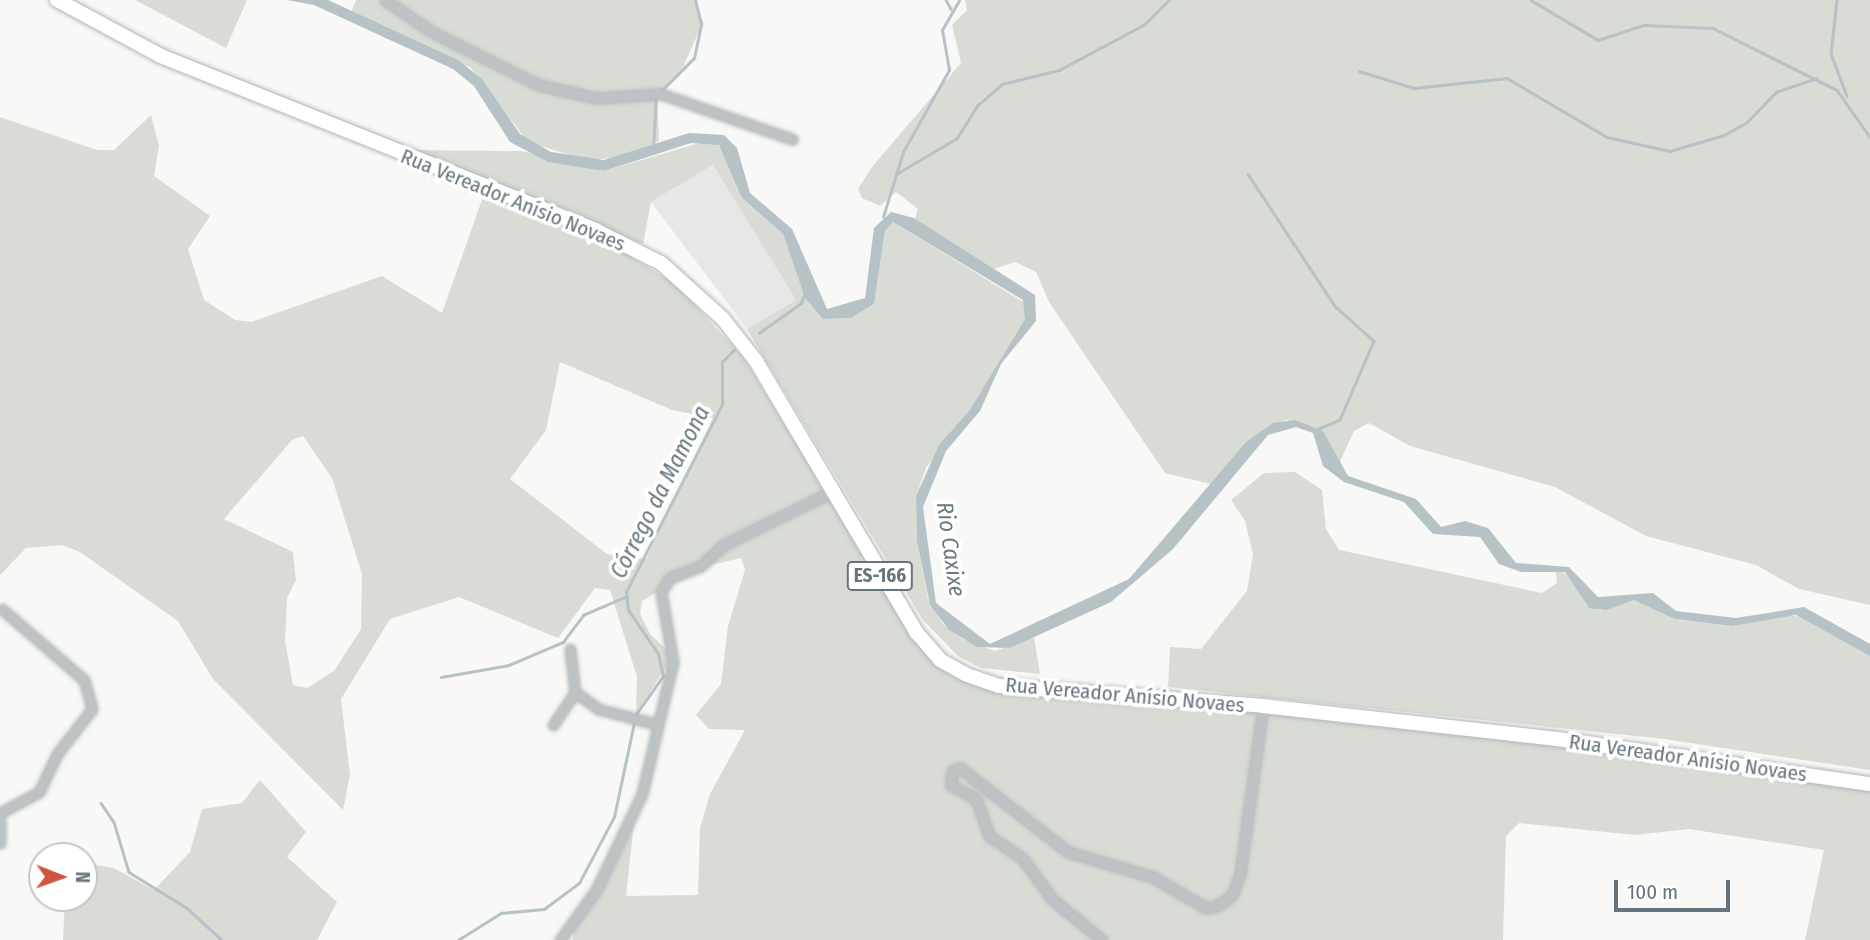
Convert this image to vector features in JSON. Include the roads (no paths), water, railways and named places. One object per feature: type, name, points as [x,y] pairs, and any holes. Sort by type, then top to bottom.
[{"type":"main road","name":"Rua Vereador Anísio Novaes","points":[[57,0],[161,56],[594,230],[661,263],[723,319],[756,360],[829,492],[916,632],[940,660],[967,675],[999,686],[1263,706],[1870,784]]},
{"type":"street","points":[[385,0],[432,32],[539,85],[596,98],[662,94],[792,139]]},
{"type":"street","points":[[561,940],[596,890],[642,794],[656,724],[673,662],[661,592],[670,578],[701,566],[756,526],[829,492]]},
{"type":"street","points":[[0,813],[39,792],[57,754],[92,709],[84,680],[2,609]]},
{"type":"street","points":[[554,725],[575,692],[570,649]]},
{"type":"street","points":[[575,692],[598,709],[656,724]]},
{"type":"street","points":[[1102,940],[1053,901],[1021,858],[989,836],[976,800],[951,785],[952,771],[960,768],[1068,852],[1153,877],[1206,908],[1217,906],[1232,895],[1240,874],[1263,706]]},
{"type":"street","points":[[0,820],[0,843]]},
{"type":"waterway","points":[[660,92],[694,58],[701,24],[695,0]]},
{"type":"waterway","points":[[946,0],[951,9]]},
{"type":"waterway","points":[[883,217],[903,152],[949,70],[942,30],[959,0]]},
{"type":"waterway","points":[[896,174],[957,138],[977,106],[1002,84],[1059,70],[1145,24],[1169,0]]},
{"type":"waterway","points":[[1531,0],[1598,40],[1644,25],[1713,28],[1837,90],[1870,137]]},
{"type":"waterway","points":[[1837,0],[1831,54],[1847,96]]},
{"type":"waterway","points":[[1359,71],[1414,88],[1507,78],[1607,137],[1670,151],[1724,135],[1747,122],[1776,92],[1817,78]]},
{"type":"waterway","points":[[653,148],[656,96]]},
{"type":"waterway","points":[[1248,174],[1335,306],[1374,341],[1340,420],[1319,429]]},
{"type":"waterway","name":"Córrego da Mamona","points":[[759,333],[801,303],[805,292]]},
{"type":"waterway","name":"Córrego da Mamona","points":[[634,717],[663,676],[658,654],[628,610],[626,592],[722,404],[722,362],[734,350]]},
{"type":"waterway","points":[[441,677],[509,665],[563,642],[583,615],[625,597]]},
{"type":"waterway","name":"Córrego da Mamona","points":[[458,940],[501,913],[544,909],[579,883],[614,817],[634,723]]},
{"type":"waterway","points":[[101,803],[114,822],[129,872],[187,908],[222,940]]},
{"type":"water label","name":"Rio Caxixe","points":[[951,549]]}]
